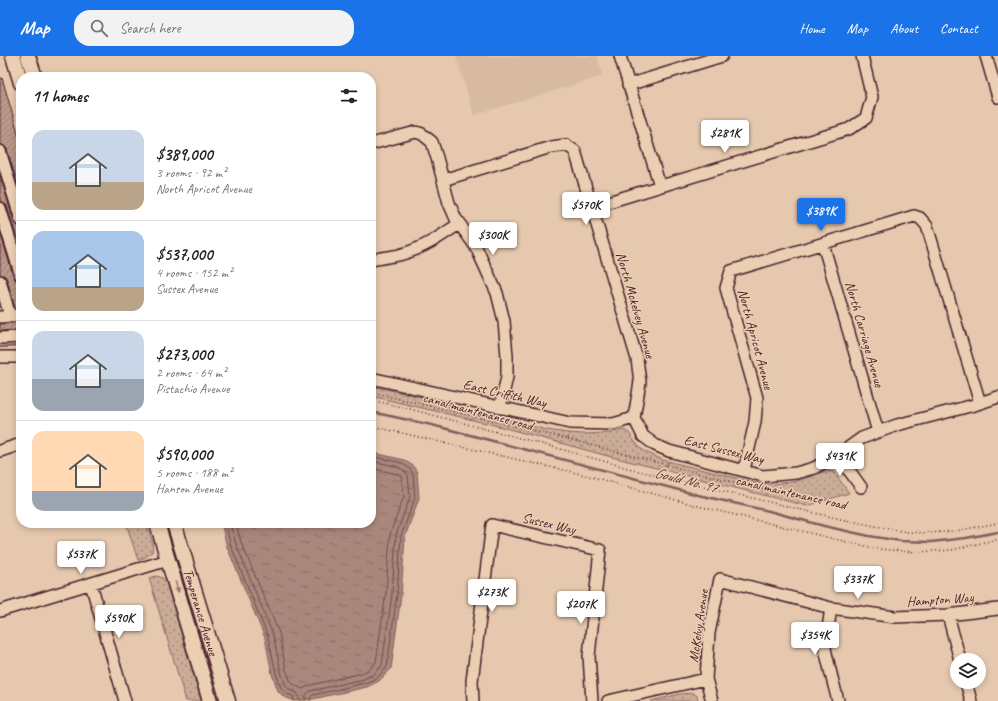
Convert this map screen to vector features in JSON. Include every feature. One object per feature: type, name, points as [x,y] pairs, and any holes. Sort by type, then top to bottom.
[{"type":"main road","points":[[13,56],[18,72]]},
{"type":"main road","points":[[28,56],[33,72]]},
{"type":"main road","name":"Temperance Avenue","points":[[158,528],[210,701]]},
{"type":"main road","name":"Temperance Avenue","points":[[176,528],[228,701]]},
{"type":"street","points":[[620,56],[660,186]]},
{"type":"street","points":[[628,84],[722,56]]},
{"type":"street","points":[[592,207],[849,129],[866,118],[872,98],[862,56]]},
{"type":"street","points":[[986,56],[998,97]]},
{"type":"street","points":[[376,143],[416,132],[422,134],[432,142],[449,203],[476,247],[497,293],[504,321],[508,356],[507,378],[500,408]]},
{"type":"street","name":"North Mckelvey Avenue","points":[[443,180],[551,147],[566,145],[575,151],[637,359],[640,382],[634,418]]},
{"type":"street","points":[[0,151],[16,204]]},
{"type":"street","points":[[0,208],[16,260]]},
{"type":"street","name":"North Apricot Avenue","points":[[746,471],[755,422],[757,398],[726,288],[731,271],[914,216],[920,218],[927,226],[980,403]]},
{"type":"street","points":[[376,259],[399,255],[422,247],[440,238],[460,223]]},
{"type":"street","name":"North Carriage Avenue","points":[[823,244],[878,432]]},
{"type":"street","points":[[0,281],[10,316]]},
{"type":"street","points":[[0,338],[16,337]]},
{"type":"street","points":[[0,357],[16,357]]},
{"type":"street","name":"East Criffith Way","points":[[376,379],[570,423],[613,424],[634,418]]},
{"type":"street","name":"East Sussex Way","points":[[634,418],[643,436],[655,445],[670,451],[763,476],[796,473],[814,468],[838,455],[862,438],[897,424],[998,397]]},
{"type":"street","points":[[0,451],[16,446]]},
{"type":"street","points":[[838,455],[861,487]]},
{"type":"street","name":"Sussex Way","points":[[472,701],[472,681],[492,525],[600,550],[589,656],[592,701]]},
{"type":"street","points":[[0,611],[168,560]]},
{"type":"street","name":"Hampton Way","points":[[720,578],[831,608],[895,617],[948,615],[998,609]]},
{"type":"street","name":"McKelvy Avenue","points":[[712,701],[706,678],[709,634],[720,578]]},
{"type":"street","points":[[91,584],[125,701]]},
{"type":"street","points":[[831,608],[825,648],[838,701]]},
{"type":"street","points":[[948,615],[958,653]]},
{"type":"street","points":[[608,701],[706,678]]},
{"type":"street","points":[[968,689],[971,701]]},
{"type":"path","points":[[376,393],[568,439],[812,501]]},
{"type":"path","name":"canal maintenance road","points":[[376,401],[639,471],[833,518],[899,531],[956,531],[998,523]]},
{"type":"path","points":[[568,439],[570,423]]},
{"type":"path","points":[[376,427],[584,475],[702,507],[878,548],[914,552],[952,550],[998,539]]},
{"type":"path","points":[[667,465],[670,451]]},
{"type":"path","points":[[746,471],[746,485]]},
{"type":"shaded area","points":[[456,56],[597,56],[603,76],[474,115]]},
{"type":"shaded area","points":[[376,387],[417,396],[547,430],[583,434],[608,433],[624,430],[629,433],[641,449],[663,460],[757,483],[769,484],[792,482],[826,471],[834,472],[849,493],[807,506],[604,455],[494,425],[376,397]]},
{"type":"shaded area","points":[[128,528],[148,528],[153,543],[152,552],[146,557],[138,560]]},
{"type":"shaded area","points":[[157,576],[162,578],[166,583],[201,701],[186,701],[149,578]]},
{"type":"shaded area","points":[[693,693],[697,696],[698,701],[651,701],[680,694]]},
{"type":"water","points":[[376,453],[404,460],[413,466],[417,472],[419,498],[405,537],[401,595],[391,669],[379,681],[367,687],[313,699],[295,701],[284,697],[278,691],[272,674],[265,638],[227,547],[222,528],[376,528]]},
{"type":"building","points":[[0,78],[2,78],[16,126],[16,179],[7,149],[0,144]]},
{"type":"building","points":[[0,175],[14,222],[16,224],[16,236],[7,206],[0,201]]},
{"type":"building","points":[[0,232],[14,278],[16,280],[16,309],[7,279],[5,276],[0,274]]},
{"type":"building","points":[[16,322],[16,330],[0,331],[0,324]]},
{"type":"waterway","name":"Gould No. 97","points":[[0,347],[16,346]]},
{"type":"waterway","name":"Gould No. 97","points":[[376,413],[432,425],[698,495],[869,536],[901,541],[931,542],[966,538],[998,532]]}]
